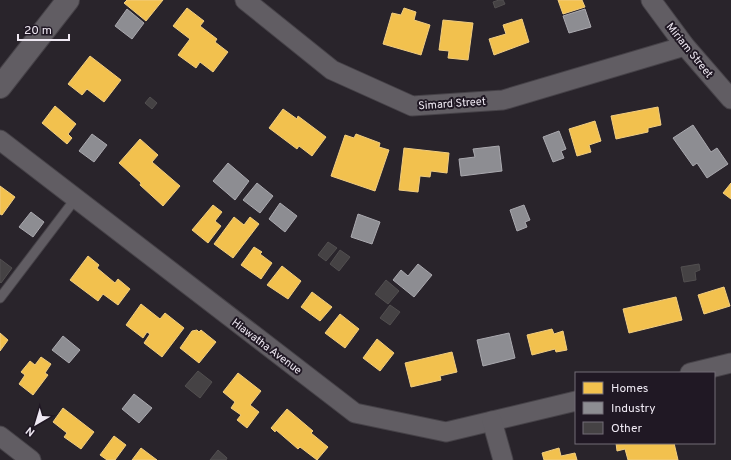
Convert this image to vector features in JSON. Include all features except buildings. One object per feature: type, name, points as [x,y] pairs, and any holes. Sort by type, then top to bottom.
[{"type":"street","points":[[0,87],[68,0]]},
{"type":"street","name":"Simard Street","points":[[245,0],[332,70],[412,106],[503,100],[685,46]]},
{"type":"street","name":"Miriam Street","points":[[651,0],[685,46],[731,99]]},
{"type":"street","name":"Hiawatha Avenue","points":[[0,140],[355,413],[446,432],[575,401]]},
{"type":"street","points":[[694,372],[731,363]]},
{"type":"street","points":[[492,421],[503,460]]},
{"type":"street","points":[[0,436],[31,460]]},
{"type":"lane","points":[[0,298],[76,198]]}]
